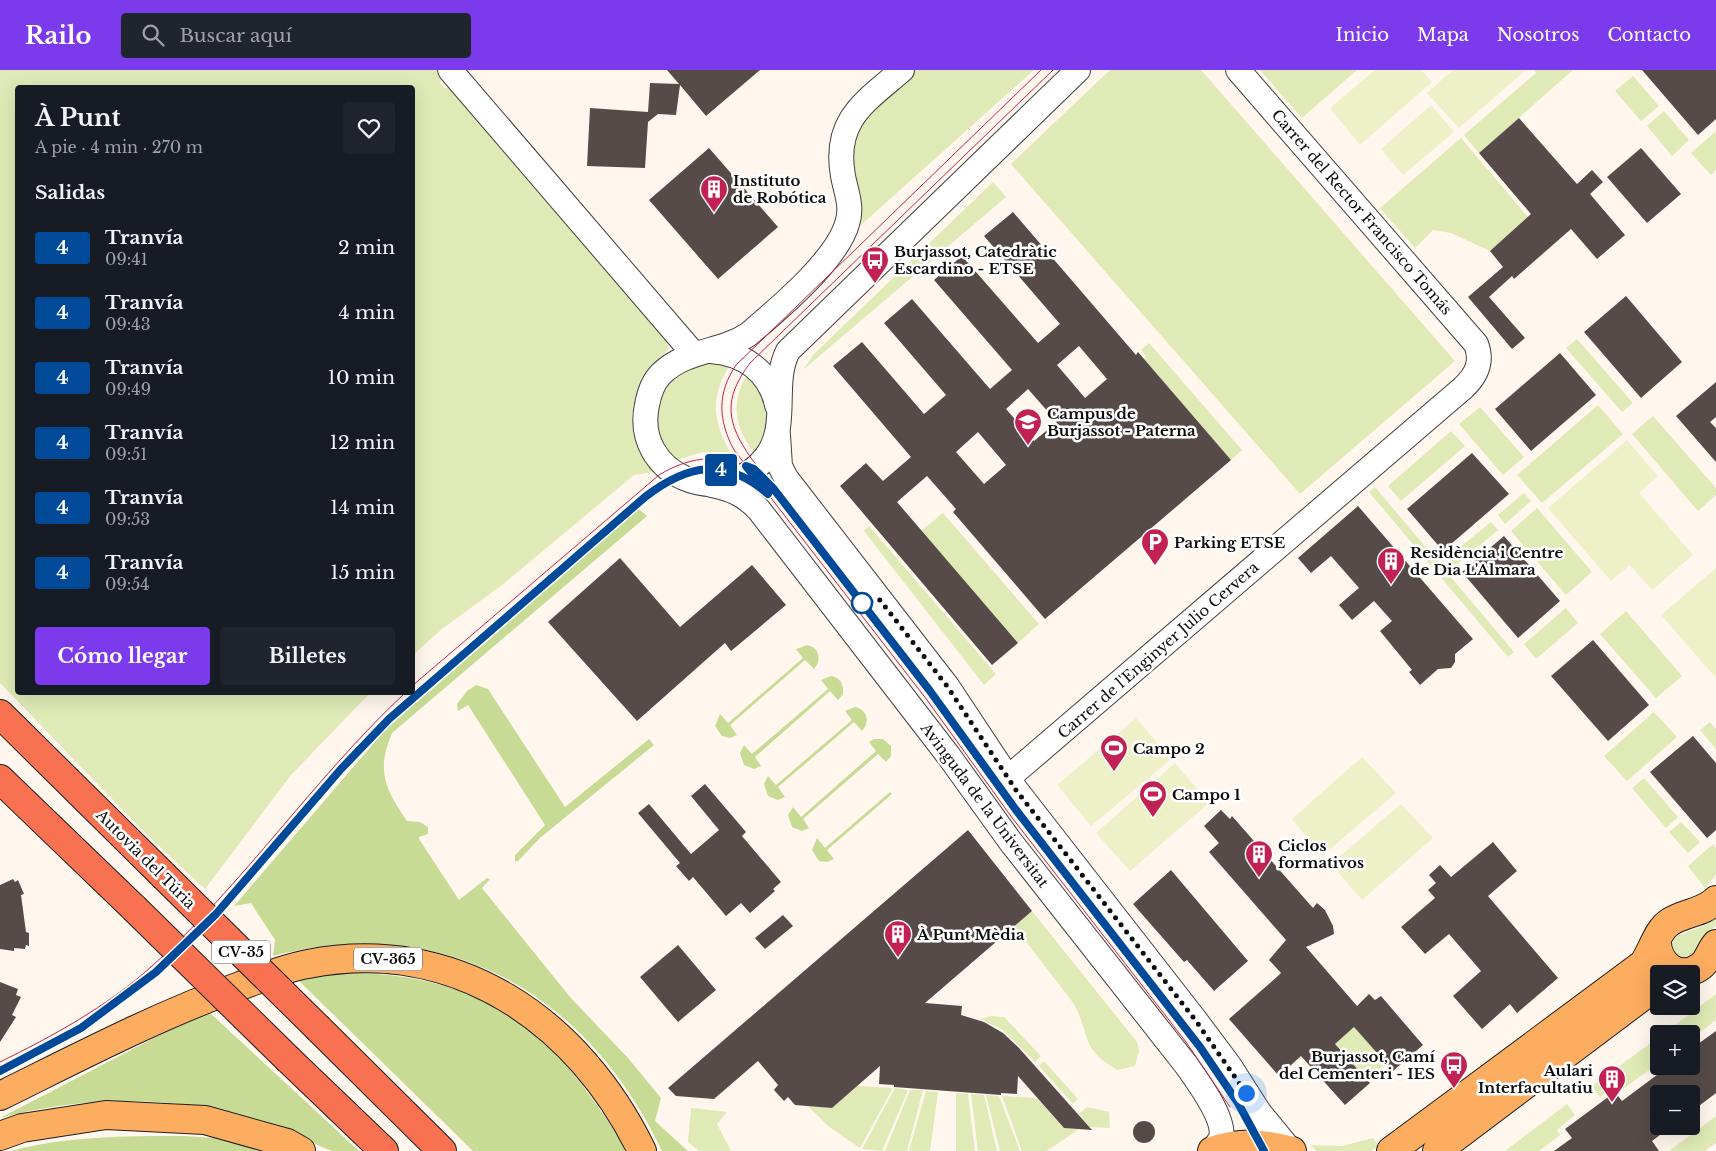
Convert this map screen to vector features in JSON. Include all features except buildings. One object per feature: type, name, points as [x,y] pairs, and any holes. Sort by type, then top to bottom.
[{"type":"highway","name":"Autovia del Túria","points":[[0,714],[442,1151]]},
{"type":"highway","name":"CV-35","points":[[0,779],[384,1151]]},
{"type":"main road","points":[[1391,1151],[1643,964],[1662,930],[1670,922],[1703,910],[1716,900]]},
{"type":"main road","points":[[1657,940],[1657,948],[1666,965]]},
{"type":"main road","points":[[1700,966],[1706,962],[1716,944]]},
{"type":"main road","name":"CV-365","points":[[0,1096],[161,1017],[286,970],[335,960],[368,958],[400,960],[436,967],[476,981],[518,1003],[557,1034],[597,1076],[617,1104],[642,1151]]},
{"type":"main road","points":[[1437,1151],[1650,991]]},
{"type":"main road","points":[[11,1132],[106,1115],[205,1120],[287,1143],[301,1151]]},
{"type":"main road","points":[[1212,1151],[1227,1146],[1244,1144],[1268,1146],[1291,1151]]},
{"type":"street","points":[[450,70],[699,352],[724,352],[753,365],[766,378],[774,392],[778,418],[774,444],[758,467],[730,483],[712,485],[694,482],[669,469],[655,453],[647,435],[645,414],[649,394],[656,382],[674,362],[699,352],[737,342],[748,334],[821,265],[838,245],[848,224],[850,208],[841,158],[842,142],[848,122],[868,99],[902,70]]},
{"type":"street","points":[[1078,70],[815,322],[788,351],[781,371],[778,418],[780,466],[786,478],[947,686],[1008,778],[1196,1021],[1229,1065],[1259,1112],[1291,1151]]},
{"type":"street","name":"Carrer del Rector Francisco Tomás","points":[[1238,70],[1467,332],[1476,344],[1480,358]]},
{"type":"street","name":"Carrer de l'Enginyer Julio Cervera","points":[[1008,778],[1463,388],[1476,373],[1480,358]]},
{"type":"street","name":"Avinguda de la Universitat","points":[[712,485],[737,492],[759,510],[948,755],[1010,841],[1187,1066],[1204,1091],[1220,1127],[1221,1138],[1212,1151]]},
{"type":"green space","points":[[0,70],[439,70],[441,85],[444,88],[450,87],[667,338],[668,350],[651,366],[640,383],[636,393],[633,414],[634,434],[639,448],[646,459],[658,471],[634,475],[502,585],[442,629],[415,653],[415,85],[15,85],[15,695],[368,695],[291,775],[205,889],[144,832],[0,683]]},
{"type":"green space","points":[[916,70],[1034,70],[851,234],[851,132]]},
{"type":"green space","points":[[1110,70],[1201,70],[1455,361],[1300,494],[1011,164]]},
{"type":"green space","points":[[1260,70],[1357,70],[1302,118]]},
{"type":"green space","points":[[1375,70],[1421,70],[1432,82],[1360,145],[1330,108]]},
{"type":"green space","points":[[1453,70],[1526,70],[1459,128],[1427,93]]},
{"type":"green space","points":[[1534,70],[1573,70],[1479,153],[1464,135],[1536,73]]},
{"type":"green space","points":[[1633,76],[1659,106],[1641,121],[1615,91]]},
{"type":"green space","points":[[1431,105],[1454,132],[1403,175],[1381,149]]},
{"type":"green space","points":[[1664,111],[1689,140],[1672,156],[1647,126]]},
{"type":"green space","points":[[1716,131],[1716,170],[1711,175],[1691,153]]},
{"type":"green space","points":[[1461,138],[1528,217],[1490,251],[1451,233],[1433,230],[1415,248],[1380,208]]},
{"type":"green space","points":[[993,182],[1006,197],[803,370],[814,354]]},
{"type":"green space","points":[[1577,339],[1633,403],[1622,412],[1566,348]]},
{"type":"green space","points":[[1149,343],[1242,450],[1231,460],[1144,359],[1146,356],[1141,350]]},
{"type":"green space","points":[[733,360],[720,385],[716,407],[720,430],[732,455],[703,452],[673,461],[657,436],[656,396],[683,365]]},
{"type":"green space","points":[[750,370],[764,388],[770,426],[755,455],[742,434],[737,413],[739,393]]},
{"type":"green space","points":[[1598,405],[1623,434],[1542,503],[1517,475]]},
{"type":"green space","points":[[1480,407],[1524,457],[1503,475],[1459,424]]},
{"type":"green space","points":[[1653,416],[1716,488],[1716,495],[1698,511],[1632,434]]},
{"type":"green space","points":[[1451,431],[1465,446],[1401,501],[1388,486]]},
{"type":"green space","points":[[1627,440],[1658,476],[1639,493],[1693,555],[1652,590],[1630,565],[1611,581],[1548,508]]},
{"type":"green space","points":[[1375,487],[1514,652],[1508,657],[1369,492]]},
{"type":"green space","points":[[1524,493],[1531,501],[1505,524],[1498,515]]},
{"type":"green space","points":[[1537,508],[1592,572],[1566,595],[1511,531]]},
{"type":"green space","points":[[639,509],[647,516],[392,733],[384,759],[384,769],[388,789],[407,821],[420,822],[428,827],[428,834],[419,837],[419,839],[459,900],[487,878],[490,879],[482,888],[570,997],[628,1058],[661,1098],[655,1121],[688,1151],[662,1151],[631,1095],[594,1048],[552,1008],[504,978],[452,957],[396,946],[336,945],[273,956],[275,940],[251,903],[234,906],[386,729]]},
{"type":"green space","points":[[943,513],[1039,624],[1018,643],[921,531]]},
{"type":"green space","points":[[1491,522],[1498,530],[1455,566],[1448,557]]},
{"type":"green space","points":[[869,526],[996,674],[984,685],[864,531]]},
{"type":"green space","points":[[1716,568],[1716,678],[1661,615]]},
{"type":"green space","points":[[1566,608],[1578,623],[1536,659],[1524,644]]},
{"type":"green space","points":[[1626,611],[1682,676],[1656,698],[1600,634]]},
{"type":"green space","points":[[807,645],[813,647],[818,653],[818,663],[814,669],[805,660],[730,725],[737,735],[730,738],[722,736],[715,726],[720,714],[728,723],[803,658],[796,649]]},
{"type":"green space","points":[[831,676],[839,680],[843,688],[843,694],[838,700],[830,691],[755,757],[761,766],[754,769],[744,765],[740,753],[744,745],[752,754],[828,689],[821,680]]},
{"type":"green space","points":[[476,685],[488,689],[565,807],[649,739],[654,745],[540,838],[518,861],[515,861],[515,855],[545,825],[468,705],[458,711],[457,704],[467,691]]},
{"type":"green space","points":[[855,707],[865,714],[867,720],[865,728],[862,731],[854,722],[778,787],[785,797],[778,800],[768,796],[764,784],[768,776],[776,785],[852,720],[845,711]]},
{"type":"green space","points":[[1654,712],[1677,737],[1627,781],[1604,756]]},
{"type":"green space","name":"Campo 2","points":[[1136,718],[1171,759],[1091,826],[1057,785]]},
{"type":"green space","points":[[1710,722],[1716,729],[1716,749],[1700,730]]},
{"type":"green space","points":[[874,739],[883,739],[891,746],[891,756],[886,762],[878,754],[803,819],[809,828],[802,831],[792,827],[788,815],[793,807],[801,817],[876,751],[869,742]]},
{"type":"green space","points":[[1362,757],[1396,793],[1322,856],[1292,819]]},
{"type":"green space","name":"Campo 1","points":[[1175,763],[1209,803],[1130,871],[1096,833]]},
{"type":"green space","points":[[1644,778],[1678,817],[1666,828],[1632,788]]},
{"type":"green space","points":[[890,792],[892,794],[827,850],[834,859],[827,862],[819,861],[812,850],[817,838],[825,848]]},
{"type":"green space","points":[[1401,804],[1433,838],[1362,900],[1331,864]]},
{"type":"green space","points":[[1681,822],[1700,842],[1688,853],[1669,832]]},
{"type":"green space","points":[[1713,844],[1716,848],[1716,875],[1705,888],[1688,866]]},
{"type":"green space","points":[[1032,911],[1137,1042],[1139,1051],[1135,1066],[1117,1070],[1105,1062],[1091,1048],[1074,1004],[1014,926]]},
{"type":"green space","points":[[1716,918],[1716,925],[1691,958],[1677,958],[1672,948],[1674,937],[1706,925]]},
{"type":"green space","points":[[351,973],[389,975],[424,981],[457,990],[488,1003],[516,1020],[543,1041],[567,1067],[605,1116],[625,1151],[473,1151],[297,979]]},
{"type":"green space","points":[[1716,994],[1716,1020],[1700,1032],[1700,1025],[1675,1025],[1688,1015],[1700,1015],[1700,1006]]},
{"type":"green space","points":[[209,1012],[359,1151],[332,1151],[258,1120],[194,1106],[162,1102],[129,1101],[65,1105],[0,1118],[183,1023]]},
{"type":"green space","points":[[991,1016],[1004,1017],[1041,1056],[1035,1062],[1003,1030],[981,1019]]},
{"type":"green space","points":[[1354,1027],[1386,1063],[1367,1079],[1335,1044]]},
{"type":"green space","points":[[1650,1044],[1650,1069],[1620,1091],[1615,1086],[1600,1097],[1592,1086]]},
{"type":"green space","points":[[1044,1061],[1078,1099],[1073,1104],[1039,1066]]},
{"type":"green space","points":[[857,1086],[893,1088],[860,1148],[828,1126],[808,1106],[832,1108]]},
{"type":"green space","points":[[895,1088],[908,1090],[882,1151],[862,1149]]},
{"type":"green space","points":[[910,1090],[923,1090],[907,1151],[885,1151]]},
{"type":"green space","points":[[926,1091],[938,1092],[930,1151],[909,1151]]},
{"type":"green space","points":[[956,1093],[968,1094],[975,1151],[956,1151]]},
{"type":"green space","points":[[971,1094],[984,1095],[997,1151],[978,1151]]},
{"type":"green space","points":[[986,1095],[999,1096],[1020,1151],[1000,1151]]},
{"type":"green space","points":[[1002,1096],[1037,1098],[1064,1128],[1079,1129],[1047,1151],[1022,1151]]},
{"type":"green space","points":[[1567,1104],[1575,1115],[1557,1130],[1560,1135],[1539,1151],[1505,1151]]},
{"type":"green space","points":[[1087,1107],[1109,1112],[1110,1128],[1090,1127],[1079,1114]]},
{"type":"green space","points":[[691,1108],[727,1112],[717,1124],[731,1151],[699,1151],[688,1142]]},
{"type":"green space","points":[[1716,1116],[1716,1143],[1705,1151],[1669,1151],[1690,1135],[1700,1135],[1700,1128]]},
{"type":"green space","points":[[183,1136],[215,1138],[265,1151],[11,1151],[53,1142],[75,1140]]},
{"type":"green space","points":[[1373,1138],[1378,1146],[1371,1151],[1316,1151],[1311,1145],[1342,1146]]},
{"type":"tram line","points":[[1041,70],[736,365],[725,386],[723,396],[722,407],[725,428],[734,450],[927,700],[1013,819],[1186,1042],[1230,1107]]},
{"type":"tram line","points":[[1053,70],[750,363],[735,388],[731,410],[733,422],[736,433],[751,458],[931,691],[1016,810],[1186,1029],[1238,1103]]},
{"type":"tram line","points":[[415,683],[659,475],[680,465],[702,459],[724,460],[747,466]]},
{"type":"tram line","name":"4","points":[[415,695],[645,497],[670,478],[694,470],[714,469],[743,476],[768,494],[746,466],[754,469],[773,488],[930,691],[1016,810],[1186,1028],[1233,1095],[1264,1151]]},
{"type":"tram line","points":[[0,1071],[81,1028],[156,972],[216,915],[341,769],[398,711],[660,485],[684,474],[710,470],[735,474],[759,486]]},
{"type":"tram line","points":[[0,1062],[78,1020],[134,982],[151,967],[217,901],[340,760],[403,695]]},
{"type":"tram line","name":"4","points":[[0,1071],[81,1028],[135,990],[156,972],[201,931],[341,769],[415,695]]},
{"type":"place","name":"Instituto de Robótica","points":[[714,213]]},
{"type":"place","name":"Burjassot, Catedràtic Escardino - ETSE","points":[[875,284]]},
{"type":"place","name":"Campus de Burjassot - Paterna","points":[[1028,446]]},
{"type":"place","name":"Parking ETSE","points":[[1155,566]]},
{"type":"place","name":"Residència i Centre de Dia L'Almara","points":[[1391,585]]},
{"type":"place","name":"Campo 2","points":[[1114,772]]},
{"type":"place","name":"Campo 1","points":[[1153,818]]},
{"type":"place","name":"Ciclos formativos","points":[[1259,878]]},
{"type":"place","name":"À Punt Mèdia","points":[[898,958]]},
{"type":"place","name":"Burjassot, Camí del Cementeri - IES","points":[[1454,1089]]},
{"type":"place","name":"Aulari Interfacultatiu","points":[[1612,1103]]},
{"type":"route","points":[[862,603],[880,600],[947,686],[1016,790],[1196,1021],[1229,1065],[1246,1093]]}]
